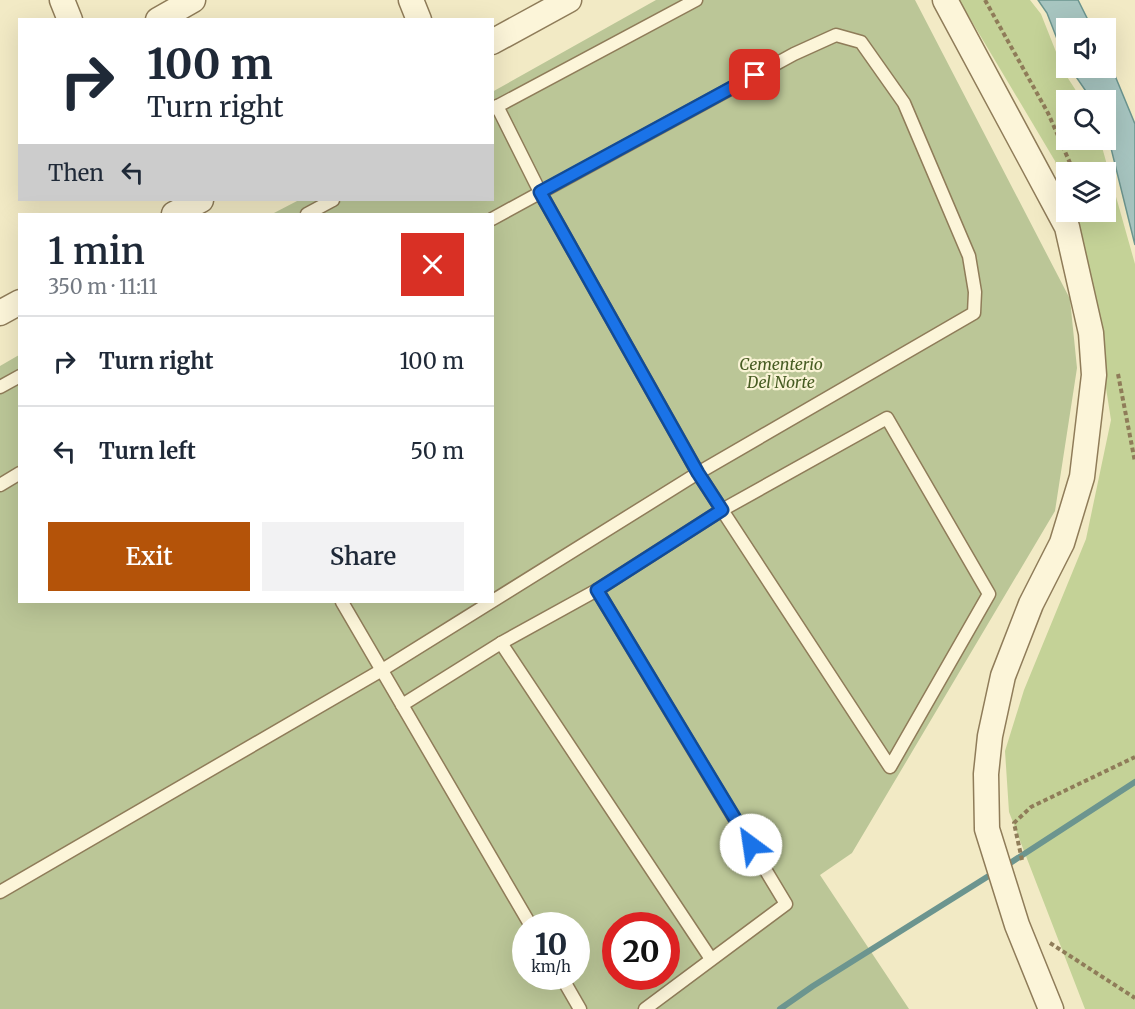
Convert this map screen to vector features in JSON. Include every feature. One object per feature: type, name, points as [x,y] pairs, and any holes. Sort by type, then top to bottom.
[{"type":"street","points":[[62,0],[69,18]]},
{"type":"street","points":[[162,18],[194,0]]},
{"type":"street","points":[[411,0],[419,18]]},
{"type":"street","points":[[494,41],[568,0]]},
{"type":"street","points":[[945,0],[1067,227],[1091,333],[1094,375],[1078,488],[1062,543],[1031,604],[1003,676],[990,736],[986,774],[987,829],[1017,925],[1051,1009]]},
{"type":"street","points":[[173,209],[198,201]]},
{"type":"street","points":[[0,313],[18,303]]},
{"type":"lane","points":[[402,705],[501,643],[597,590],[722,510],[887,418],[989,594],[890,768],[748,549],[722,510],[698,473],[494,107],[696,0]]},
{"type":"lane","points":[[494,218],[794,54],[836,35],[861,42],[904,103],[969,256],[975,292],[974,313],[698,473],[494,600]]},
{"type":"lane","points":[[309,213],[331,201]]},
{"type":"lane","points":[[0,387],[18,377]]},
{"type":"lane","points":[[0,485],[18,474]]},
{"type":"lane","points":[[597,590],[786,904],[645,1009]]},
{"type":"lane","points":[[343,603],[523,912]]},
{"type":"lane","points":[[0,892],[382,670],[489,603]]},
{"type":"lane","points":[[501,643],[711,959]]},
{"type":"lane","points":[[569,990],[579,1009]]},
{"type":"path","points":[[985,0],[1048,113],[1070,162]]},
{"type":"path","points":[[1023,866],[1014,823],[1031,807],[1135,757]]},
{"type":"path","points":[[1046,938],[1053,947],[1135,998]]},
{"type":"green space","name":"Cementerio Del Norte","points":[[656,0],[915,0],[1070,299],[1077,368],[1055,511],[852,853],[820,875],[909,1009],[0,1009],[0,366],[18,356],[18,603],[494,603],[494,213],[274,213],[297,201],[494,201],[494,91]]},
{"type":"green space","points":[[959,0],[1030,0],[1041,14],[1056,52],[1056,78],[1068,78],[1076,90],[1056,90],[1056,150],[1103,150],[1106,162],[1056,162],[1056,164]]},
{"type":"green space","points":[[1116,197],[1135,264],[1135,1009],[1085,1009],[1009,812],[1005,751],[1024,690],[1086,539],[1111,420],[1082,235],[1077,222],[1116,222]]},
{"type":"water","points":[[1038,0],[1078,0],[1087,18],[1056,18],[1056,36],[1047,13]]},
{"type":"water","points":[[1077,78],[1116,78],[1135,124],[1135,245],[1111,150],[1116,150],[1116,90],[1085,90]]},
{"type":"waterway","points":[[1004,867],[1135,782]]},
{"type":"waterway","points":[[780,1009],[995,872]]},
{"type":"route","points":[[751,845],[597,590],[722,510],[698,473],[540,192],[755,75]]}]
